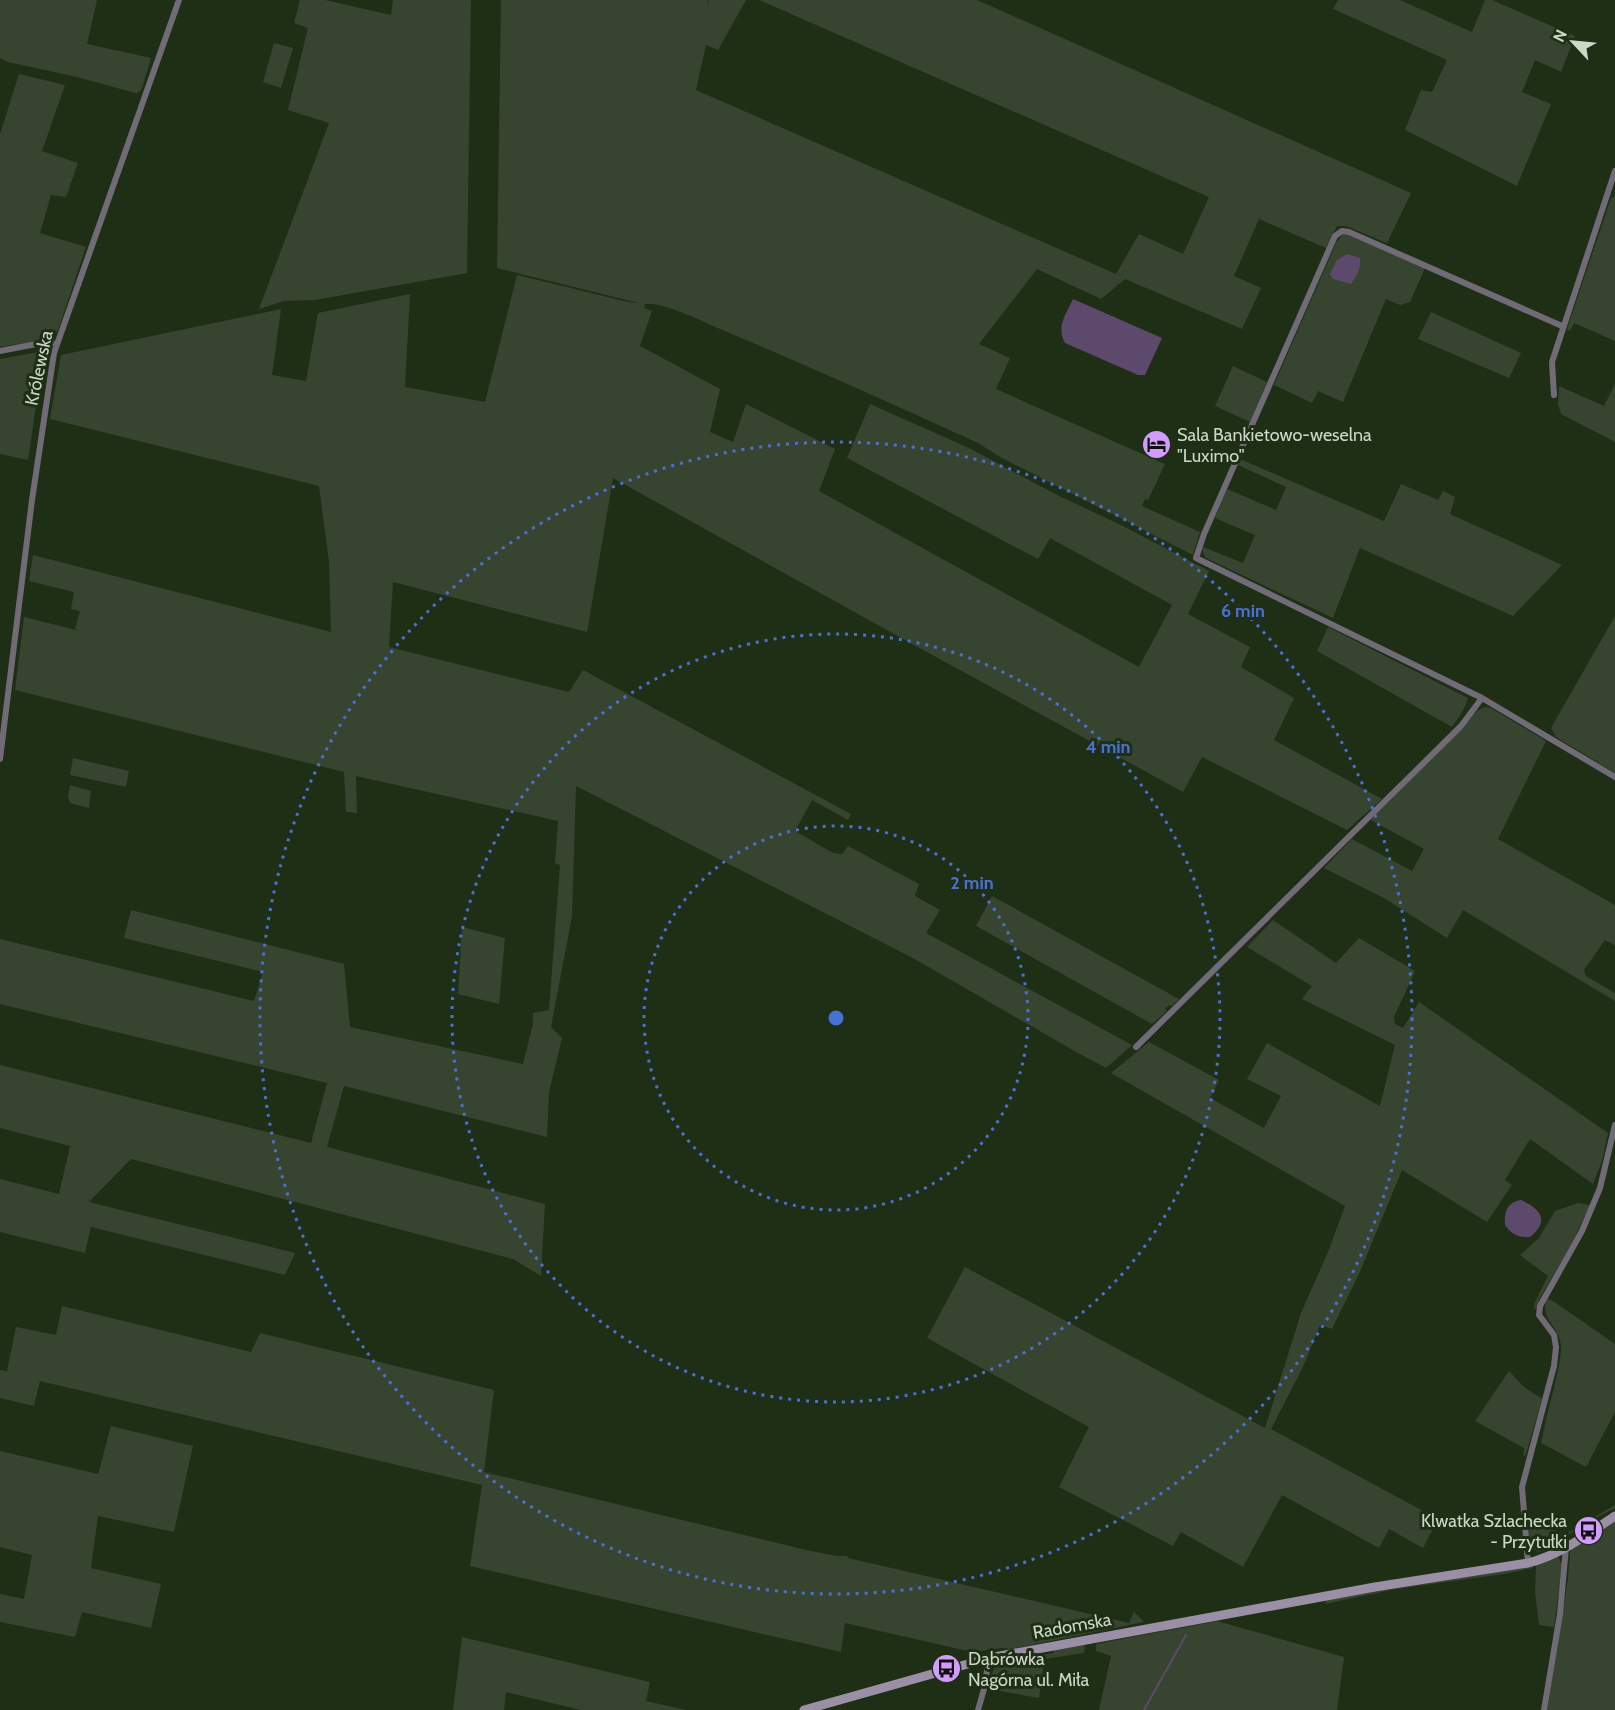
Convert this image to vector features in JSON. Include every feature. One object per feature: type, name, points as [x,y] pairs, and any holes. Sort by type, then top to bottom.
[{"type":"street","name":"Królewska","points":[[0,759],[32,500],[49,376],[56,344],[179,0]]},
{"type":"street","points":[[1554,395],[1552,362],[1615,171]]},
{"type":"street","points":[[1562,326],[1349,232],[1342,231],[1335,236],[1204,534],[1196,558],[1482,698],[1615,777]]},
{"type":"street","points":[[0,351],[41,344],[56,344]]},
{"type":"street","points":[[1136,1047],[1461,726],[1482,698]]},
{"type":"street","points":[[1528,1563],[1522,1487],[1554,1366],[1556,1347],[1554,1335],[1539,1315],[1540,1306],[1582,1231],[1600,1188],[1615,1125]]},
{"type":"street","name":"Radomska","points":[[804,1710],[989,1658],[1375,1587],[1528,1563],[1540,1560],[1566,1547],[1615,1516]]},
{"type":"street","points":[[1544,1710],[1560,1614],[1566,1547]]},
{"type":"street","points":[[978,1710],[989,1658]]},
{"type":"green space","points":[[0,0],[97,0],[87,44],[151,58],[142,88],[135,93],[8,62],[0,58]]},
{"type":"green space","points":[[300,0],[325,0],[391,15],[393,0],[471,0],[467,273],[315,300],[284,301],[259,309],[329,123],[288,110],[308,28],[294,23]]},
{"type":"green space","points":[[501,0],[708,0],[707,7],[709,0],[746,0],[718,50],[706,45],[696,90],[1116,274],[1139,234],[1183,254],[1209,197],[759,0],[977,0],[1411,193],[1387,243],[1346,226],[1337,226],[1326,248],[1259,219],[1234,276],[1261,288],[1242,329],[1125,279],[1101,299],[1037,269],[979,344],[1010,358],[996,389],[1165,464],[1148,500],[1145,499],[1142,506],[1200,532],[1193,555],[1000,457],[978,443],[821,372],[675,310],[645,304],[644,308],[652,311],[640,346],[720,389],[710,432],[733,442],[746,404],[835,449],[819,491],[1139,667],[1172,605],[1050,538],[1038,559],[847,458],[870,404],[969,448],[1209,571],[1188,614],[1250,647],[1241,667],[1294,698],[1274,740],[1382,799],[1347,830],[1202,757],[1183,792],[613,478],[587,632],[393,582],[389,647],[569,692],[583,670],[851,814],[848,820],[812,800],[795,831],[833,853],[842,854],[848,846],[919,884],[915,896],[940,910],[926,933],[1132,1045],[1106,1068],[911,957],[576,786],[572,916],[551,1027],[562,1038],[549,1092],[547,1137],[344,1086],[327,1147],[545,1204],[541,1276],[513,1259],[131,1159],[89,1202],[295,1253],[285,1275],[91,1227],[85,1253],[0,1232],[0,1179],[59,1194],[70,1146],[0,1128],[0,1065],[311,1143],[327,1083],[0,1004],[0,939],[254,1001],[263,972],[124,938],[131,910],[344,964],[350,1027],[523,1064],[533,1024],[533,1013],[549,1010],[560,865],[555,863],[558,821],[356,776],[357,813],[346,812],[344,772],[15,690],[24,617],[80,631],[75,629],[80,611],[71,609],[74,592],[29,581],[33,555],[331,632],[329,562],[319,486],[50,419],[61,355],[281,309],[272,375],[306,381],[318,313],[410,294],[405,387],[485,402],[517,275],[639,303],[497,268]]},
{"type":"green space","points":[[1338,0],[1400,0],[1472,32],[1485,0],[1492,0],[1575,36],[1561,72],[1535,60],[1522,92],[1551,104],[1517,186],[1405,130],[1421,90],[1432,92],[1447,60],[1333,9]]},
{"type":"green space","points":[[274,43],[293,48],[281,88],[263,82]]},
{"type":"green space","points":[[19,74],[65,85],[42,151],[78,163],[66,197],[51,195],[40,233],[86,247],[58,330],[39,340],[0,347],[0,134]]},
{"type":"green space","points":[[1615,197],[1615,341],[1574,323],[1570,331],[1567,329],[1611,198]]},
{"type":"green space","points":[[1343,234],[1425,268],[1410,302],[1400,305],[1386,299],[1343,402],[1318,391],[1312,403],[1274,385],[1336,243]]},
{"type":"green space","points":[[1431,312],[1521,353],[1509,378],[1418,339]]},
{"type":"green space","points":[[48,352],[42,366],[28,460],[0,454],[0,359]]},
{"type":"green space","points":[[1233,366],[1267,382],[1250,422],[1215,406]]},
{"type":"green space","points":[[1615,384],[1615,442],[1561,414],[1558,404],[1559,386],[1604,406]]},
{"type":"green space","points":[[1240,459],[1384,521],[1401,484],[1438,500],[1443,491],[1455,497],[1450,514],[1562,565],[1513,616],[1360,548],[1333,618],[1206,558],[1203,553],[1203,547],[1243,563],[1255,535],[1215,518],[1227,489],[1276,510],[1286,487],[1238,465]]},
{"type":"green space","points":[[1615,616],[1615,773],[1556,737],[1551,728]]},
{"type":"green space","points":[[1328,627],[1468,698],[1452,727],[1317,651]]},
{"type":"green space","points":[[1485,707],[1491,708],[1546,741],[1498,839],[1615,905],[1615,945],[1605,940],[1584,970],[1586,976],[1615,993],[1615,1001],[1463,910],[1447,938],[1384,898],[1324,868],[1352,839],[1412,871],[1424,849],[1371,820],[1478,710]]},
{"type":"green space","points":[[73,758],[129,771],[126,787],[70,775]]},
{"type":"green space","points":[[70,785],[91,791],[89,808],[70,803],[68,796]]},
{"type":"green space","points":[[992,896],[1179,999],[1172,1006],[1169,1005],[1165,1009],[1167,1011],[1152,1024],[976,926]]},
{"type":"green space","points":[[1273,920],[1336,963],[1359,938],[1415,971],[1394,1017],[1395,1024],[1403,1028],[1419,1002],[1608,1133],[1602,1161],[1593,1184],[1530,1139],[1505,1180],[1512,1185],[1487,1222],[1402,1170],[1359,1274],[1332,1329],[1320,1325],[1303,1367],[1271,1429],[1438,1519],[1423,1548],[1389,1529],[1379,1548],[1282,1495],[1243,1567],[1181,1532],[1173,1546],[1059,1487],[1089,1427],[927,1338],[965,1267],[1265,1428],[1301,1313],[1345,1206],[1111,1073],[1149,1042],[1219,1080],[1210,1098],[1264,1128],[1281,1096],[1247,1079],[1267,1043],[1380,1106],[1395,1045],[1302,999],[1312,986],[1247,947]]},
{"type":"green space","points":[[462,927],[505,938],[499,1004],[458,994]]},
{"type":"green space","points":[[1578,1203],[1590,1205],[1573,1241],[1534,1309],[1535,1302],[1548,1276],[1520,1255],[1539,1238],[1555,1211]]},
{"type":"green space","points":[[1547,1299],[1615,1344],[1615,1412],[1586,1467],[1541,1443],[1561,1351],[1560,1339],[1546,1312]]},
{"type":"green space","points":[[62,1306],[251,1352],[260,1333],[494,1390],[484,1472],[806,1550],[847,1556],[1129,1623],[1134,1612],[1144,1622],[1011,1649],[972,1652],[845,1623],[841,1652],[470,1566],[482,1485],[40,1381],[34,1406],[0,1398],[0,1370],[7,1371],[16,1327],[56,1335]]},
{"type":"green space","points":[[1509,1371],[1524,1387],[1542,1399],[1526,1454],[1523,1457],[1524,1448],[1475,1421]]},
{"type":"green space","points":[[111,1426],[193,1446],[174,1532],[98,1516],[91,1568],[161,1584],[151,1628],[82,1612],[75,1637],[0,1622],[0,1594],[24,1599],[32,1555],[0,1547],[0,1451],[98,1474]]},
{"type":"green space","points":[[1615,1505],[1615,1508],[1582,1525],[1549,1549],[1538,1552],[1531,1547],[1527,1516],[1564,1535]]},
{"type":"green space","points":[[1615,1521],[1615,1710],[1547,1710],[1568,1579],[1570,1552],[1574,1546]]},
{"type":"green space","points":[[1558,1556],[1562,1565],[1554,1627],[1539,1625],[1535,1592],[1536,1565]]},
{"type":"green space","points":[[1533,1566],[1533,1568],[1504,1574],[1396,1589],[1325,1604],[1326,1600]]},
{"type":"green space","points":[[1217,1621],[1344,1657],[1337,1710],[1099,1710],[1111,1656],[1096,1651],[1096,1644]]},
{"type":"green space","points":[[462,1637],[650,1682],[646,1701],[686,1710],[581,1710],[506,1692],[504,1710],[453,1710]]},
{"type":"green space","points":[[1084,1645],[1084,1653],[1044,1659],[1039,1698],[994,1690],[989,1686],[990,1677],[997,1663]]},
{"type":"shaded area","points":[[1347,254],[1360,258],[1358,272],[1351,284],[1333,279],[1330,274],[1337,260]]},
{"type":"shaded area","points":[[1073,299],[1162,338],[1145,375],[1138,375],[1065,343],[1061,331],[1065,315]]},
{"type":"shaded area","points":[[1521,1200],[1534,1207],[1540,1216],[1540,1226],[1530,1237],[1516,1235],[1505,1225],[1507,1208],[1512,1203]]},
{"type":"waterway","points":[[1144,1710],[1186,1635]]},
{"type":"place","name":"Sala Bankietowo-weselna \"Luximo\"","points":[[1156,445]]},
{"type":"place","name":"Klwatka Szlachecka - Przytułki","points":[[1588,1531]]},
{"type":"place","name":"Dąbrówka Nagórna ul. Miła","points":[[947,1669]]}]
